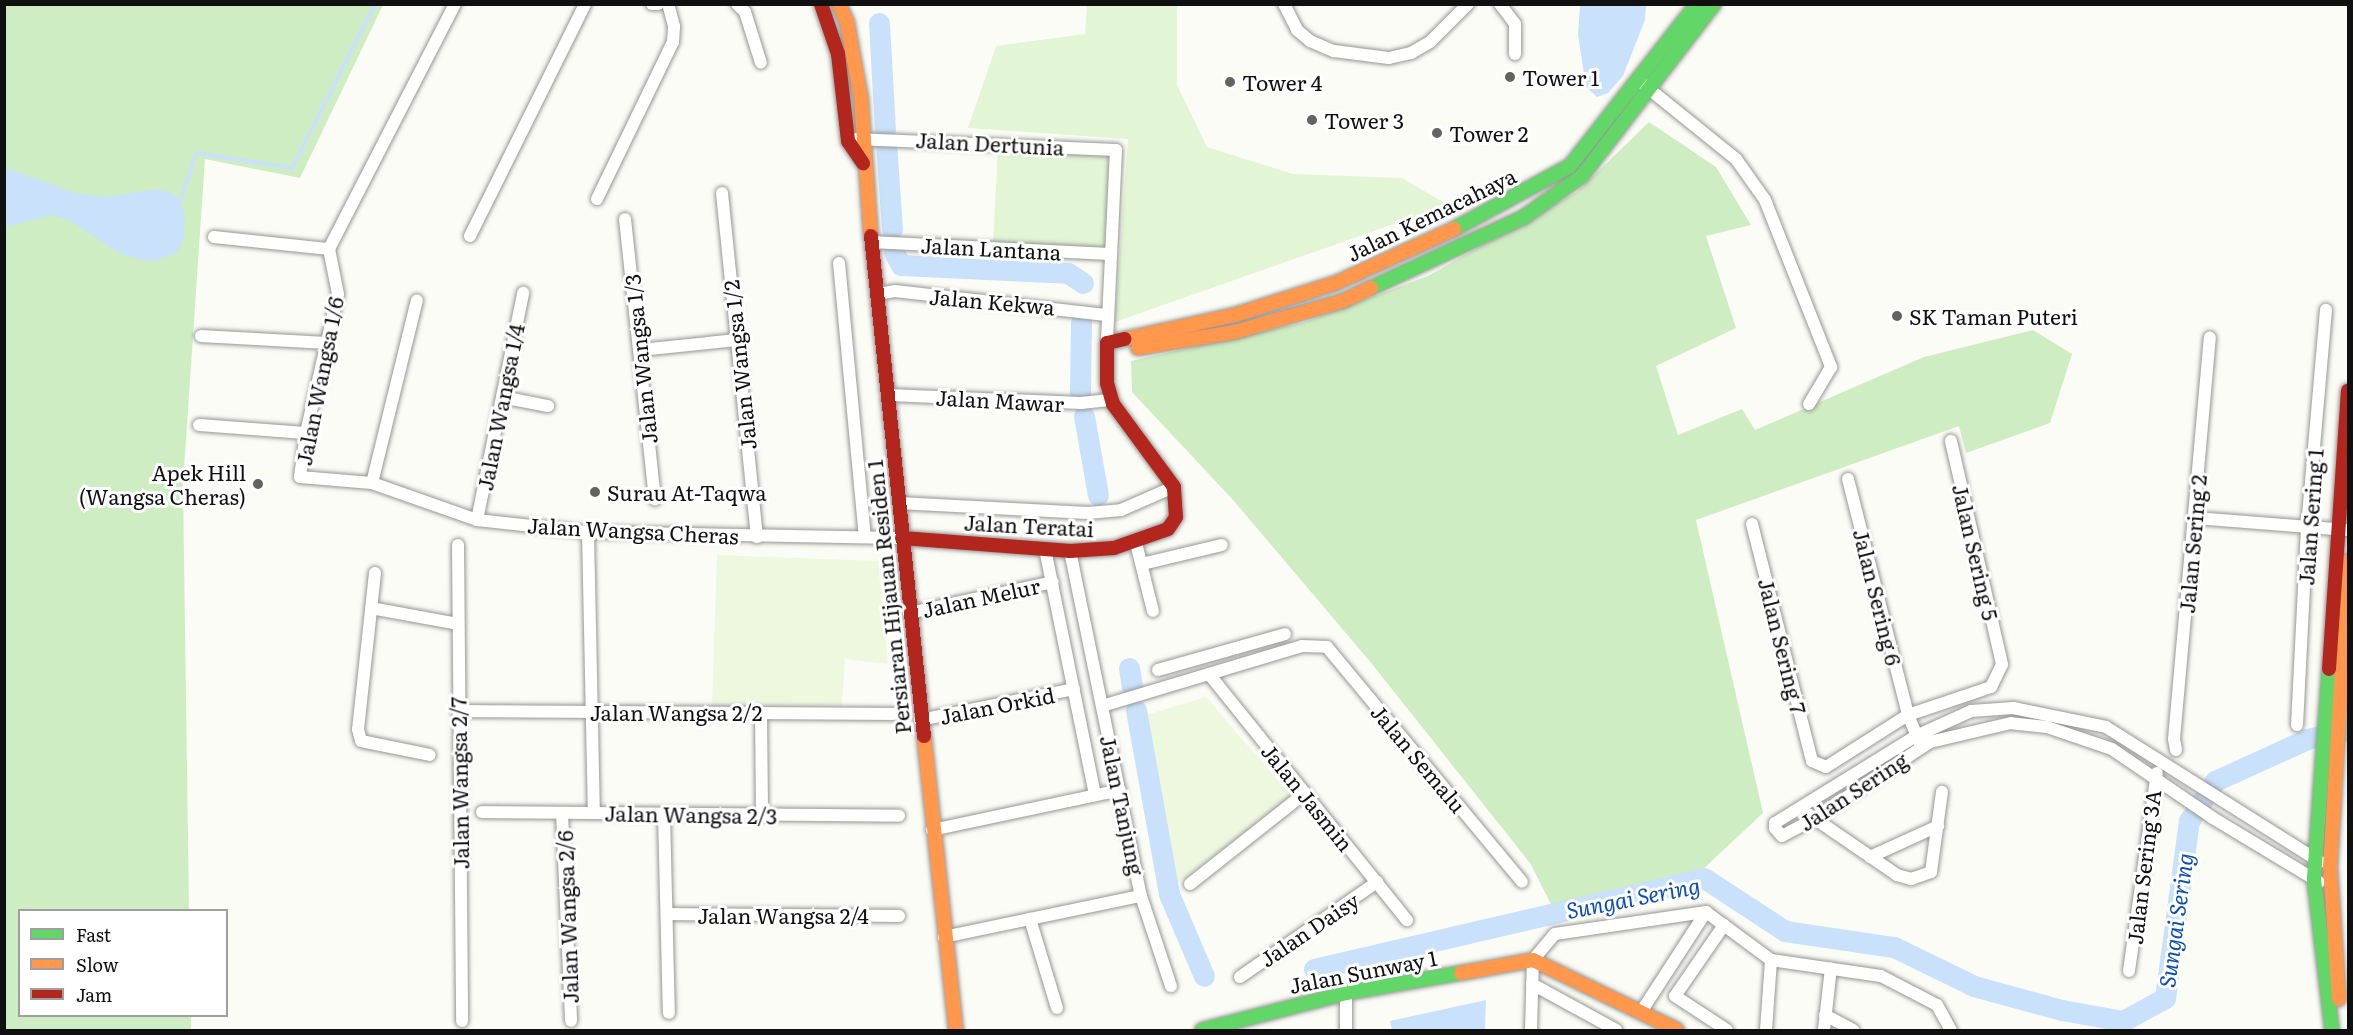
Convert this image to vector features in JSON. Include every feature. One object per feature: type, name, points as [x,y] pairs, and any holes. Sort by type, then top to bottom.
[{"type":"street","points":[[214,237],[329,249],[455,4]]},
{"type":"street","points":[[470,236],[585,4]]},
{"type":"street","points":[[652,4],[658,4]]},
{"type":"street","points":[[597,199],[673,42],[674,26],[668,4]]},
{"type":"street","points":[[737,4],[745,12],[761,63]]},
{"type":"street","name":"Persiaran Hijauan Residen 1","points":[[821,4],[831,27],[848,141],[863,163]]},
{"type":"street","name":"Persiaran Hijauan Residen 1","points":[[839,4],[847,22],[859,78],[864,136],[863,163],[954,1029]]},
{"type":"street","points":[[1284,4],[1297,30],[1310,41],[1334,51],[1389,58],[1411,53],[1430,42],[1468,4]]},
{"type":"street","points":[[1500,4],[1515,24],[1515,54]]},
{"type":"street","name":"Jalan Kemacahaya","points":[[1107,348],[1235,315],[1336,283],[1460,227],[1570,166],[1640,81],[1697,4]]},
{"type":"street","name":"Jalan Kemacahaya","points":[[1107,348],[1235,332],[1343,301],[1524,218],[1582,176],[1651,90],[1711,5]]},
{"type":"street","points":[[831,27],[847,22]]},
{"type":"street","points":[[1640,81],[1736,159],[1765,200],[1830,367],[1809,404]]},
{"type":"street","points":[[848,141],[864,136]]},
{"type":"street","name":"Jalan Dertunia","points":[[864,136],[1116,150],[1109,254]]},
{"type":"street","name":"Jalan Wangsa 1/2","points":[[722,194],[757,537]]},
{"type":"street","name":"Jalan Wangsa 1/3","points":[[625,219],[655,499]]},
{"type":"street","name":"Jalan Lantana","points":[[872,242],[1109,254]]},
{"type":"street","name":"Jalan Wangsa 1/6","points":[[300,477],[306,433],[338,294],[329,249]]},
{"type":"street","points":[[899,503],[1088,513],[1121,510],[1174,488],[1112,400],[1106,315],[1109,254]]},
{"type":"street","points":[[839,263],[865,537]]},
{"type":"street","name":"Jalan Kekwa","points":[[877,294],[895,291],[1106,315]]},
{"type":"street","name":"Jalan Wangsa 1/4","points":[[477,520],[523,293]]},
{"type":"street","points":[[372,483],[417,300]]},
{"type":"street","name":"Jalan Sering 1","points":[[2297,725],[2307,527],[2326,310]]},
{"type":"street","points":[[201,336],[327,344]]},
{"type":"street","name":"Jalan Sering 2","points":[[2176,750],[2174,739],[2210,338]]},
{"type":"street","points":[[640,350],[736,340]]},
{"type":"street","points":[[2332,1030],[2314,879],[2325,704],[2343,526],[2349,391]]},
{"type":"street","name":"Jalan Mawar","points":[[889,395],[1081,403],[1112,400]]},
{"type":"street","points":[[502,397],[548,406]]},
{"type":"street","points":[[199,425],[306,433]]},
{"type":"street","name":"Jalan Sering 5","points":[[1908,715],[1991,687],[2002,664],[1951,441]]},
{"type":"street","name":"Jalan Wangsa Cheras","points":[[300,477],[372,483],[477,520],[588,532],[902,538]]},
{"type":"street","name":"Jalan Sering 6","points":[[1848,479],[1908,715],[1919,741]]},
{"type":"street","name":"Jalan Teratai","points":[[902,538],[1070,551],[1136,543],[1157,536],[1176,518],[1174,488]]},
{"type":"street","points":[[2195,518],[2307,527],[2343,526]]},
{"type":"street","name":"Jalan Sering 7","points":[[1752,524],[1812,761],[1818,766],[1826,767],[1908,715]]},
{"type":"street","points":[[588,532],[594,813]]},
{"type":"street","points":[[1136,543],[1153,611]]},
{"type":"street","name":"Jalan Wangsa 2/7","points":[[458,545],[462,1021]]},
{"type":"street","points":[[1142,564],[1222,545]]},
{"type":"street","points":[[1045,549],[1095,795]]},
{"type":"street","name":"Jalan Tanjung","points":[[944,937],[1141,896],[1070,551]]},
{"type":"street","points":[[2342,1030],[2330,868],[2347,631],[2349,562]]},
{"type":"street","points":[[375,573],[358,729],[362,741],[430,755]]},
{"type":"street","name":"Jalan Melur","points":[[909,613],[1053,582]]},
{"type":"street","points":[[371,608],[458,624]]},
{"type":"street","points":[[1158,670],[1285,634]]},
{"type":"street","name":"Jalan Semalu","points":[[1209,674],[1311,644],[1327,647],[1522,882]]},
{"type":"street","points":[[1102,706],[1209,674]]},
{"type":"street","name":"Jalan Jasmin","points":[[1209,674],[1407,920]]},
{"type":"street","name":"Jalan Orkid","points":[[921,720],[1074,689]]},
{"type":"street","name":"Jalan Sering","points":[[2315,859],[2165,767],[2106,727],[2013,708],[1971,711],[1776,823],[1777,834],[1782,836],[1812,820],[1919,741],[2011,723],[2048,727],[2112,749],[2213,818],[2330,889]]},
{"type":"street","name":"Jalan Wangsa 2/2","points":[[458,711],[894,714]]},
{"type":"street","points":[[761,713],[762,815]]},
{"type":"street","name":"Jalan Sering 3A","points":[[2129,970],[2157,780],[2165,767]]},
{"type":"street","points":[[932,830],[1120,790]]},
{"type":"street","points":[[1804,808],[1812,820],[1870,857],[1911,879],[1931,872],[1942,792]]},
{"type":"street","points":[[1190,884],[1305,793]]},
{"type":"street","name":"Jalan Wangsa 2/3","points":[[482,812],[899,816]]},
{"type":"street","name":"Jalan Wangsa 2/6","points":[[562,813],[571,1021]]},
{"type":"street","points":[[664,814],[669,1013]]},
{"type":"street","points":[[1870,857],[1938,826]]},
{"type":"street","points":[[2315,859],[2330,868]]},
{"type":"street","name":"Jalan Daisy","points":[[1240,977],[1377,882]]},
{"type":"street","points":[[1141,896],[1170,986]]},
{"type":"street","points":[[1641,1012],[1706,912]]},
{"type":"street","points":[[1530,1030],[1533,960],[1555,934],[1706,912],[1771,960],[1881,976],[1936,1005],[1951,1030]]},
{"type":"street","name":"Jalan Wangsa 2/4","points":[[667,914],[899,916]]},
{"type":"street","points":[[1030,919],[1057,1008]]},
{"type":"street","points":[[1724,925],[1675,996],[1727,1030]]},
{"type":"street","points":[[1533,960],[1677,1030]]},
{"type":"street","name":"Jalan Sunway 1","points":[[1202,1030],[1245,1025],[1346,993],[1533,960]]},
{"type":"street","points":[[1766,1030],[1771,960]]},
{"type":"street","points":[[1824,1030],[1831,968]]},
{"type":"street","points":[[1532,984],[1616,1030]]},
{"type":"street","points":[[1346,993],[1346,1030]]},
{"type":"street","points":[[1825,1015],[1853,1030]]},
{"type":"green space","points":[[5,5],[383,5],[300,178],[205,159],[183,484],[189,909],[18,909],[18,1017],[191,1017],[191,1030],[5,1030]]},
{"type":"green space","points":[[1087,5],[1177,5],[1177,85],[1207,147],[1293,174],[1402,178],[1448,205],[1115,322],[1128,139],[968,128],[996,46],[1085,34]]},
{"type":"green space","points":[[1649,122],[1716,167],[1751,225],[1706,236],[1736,328],[1656,366],[1678,435],[1742,409],[1755,430],[1924,357],[2033,330],[2072,354],[2050,423],[1966,453],[1959,426],[1696,520],[1763,813],[1700,872],[1553,908],[1530,863],[1372,664],[1234,501],[1132,392],[1131,361],[1305,322],[1428,276],[1577,192]]},
{"type":"green space","points":[[998,148],[1112,154],[1107,249],[993,243]]},
{"type":"green space","points":[[717,555],[878,561],[888,664],[845,659],[842,705],[712,706]]},
{"type":"green space","points":[[1206,697],[1292,797],[1173,886],[1143,716]]},
{"type":"water","points":[[1580,5],[1646,5],[1645,20],[1623,76],[1608,93],[1597,97],[1586,87],[1578,35]]},
{"type":"water","points":[[5,167],[75,193],[107,197],[155,189],[169,192],[176,196],[185,214],[184,235],[178,252],[155,261],[140,260],[117,252],[72,222],[53,215],[5,227]]},
{"type":"water","points":[[1486,1000],[1485,1030],[1392,1030],[1390,1021]]},
{"type":"waterway","points":[[179,205],[196,153],[292,168],[375,4]]},
{"type":"waterway","points":[[879,23],[885,130]]},
{"type":"waterway","points":[[886,143],[892,229]]},
{"type":"waterway","points":[[894,252],[901,265],[1068,273],[1083,283]]},
{"type":"waterway","points":[[1080,393],[1081,322]]},
{"type":"waterway","points":[[1084,416],[1098,495]]},
{"type":"waterway","points":[[1129,668],[1132,688]]},
{"type":"waterway","points":[[1136,710],[1169,894],[1204,976]]},
{"type":"waterway","name":"Sungai Sering","points":[[1314,969],[1704,878],[1785,931],[1894,947],[1974,986],[2062,1010],[2123,1021],[2165,998],[2189,821],[2215,781],[2307,739],[2348,730]]},
{"type":"traffic: fast","points":[[1454,229],[1570,166],[1697,4]]},
{"type":"traffic: fast","points":[[1371,288],[1524,217],[1582,176],[1714,4]]},
{"type":"traffic: fast","points":[[2329,669],[2314,879],[2332,1030]]},
{"type":"traffic: fast","points":[[1202,1030],[1346,993],[1461,973]]},
{"type":"traffic: slow","points":[[839,4],[847,22],[861,98],[871,236]]},
{"type":"traffic: slow","points":[[1125,339],[1235,315],[1336,283],[1454,229]]},
{"type":"traffic: slow","points":[[1138,348],[1235,332],[1343,301],[1371,288]]},
{"type":"traffic: slow","points":[[2339,999],[2330,868],[2348,562]]},
{"type":"traffic: slow","points":[[924,736],[956,1030]]},
{"type":"traffic: slow","points":[[1461,973],[1533,960],[1677,1030]]},
{"type":"traffic: jam","points":[[821,4],[838,54],[848,141],[863,163]]},
{"type":"traffic: jam","points":[[871,236],[924,736]]},
{"type":"traffic: jam","points":[[902,538],[1070,551],[1114,548],[1168,529],[1176,517],[1174,487],[1113,404],[1107,383],[1107,343],[1125,339]]},
{"type":"traffic: jam","points":[[2329,669],[2348,391]]},
{"type":"place","name":"Tower 1","points":[[1510,77]]},
{"type":"place","name":"Tower 4","points":[[1230,82]]},
{"type":"place","name":"Tower 3","points":[[1312,120]]},
{"type":"place","name":"Tower 2","points":[[1437,133]]},
{"type":"place","name":"SK Taman Puteri","points":[[1897,316]]},
{"type":"place","name":"Apek Hill (Wangsa Cheras)","points":[[258,484]]},
{"type":"place","name":"Surau At-Taqwa","points":[[595,492]]}]
